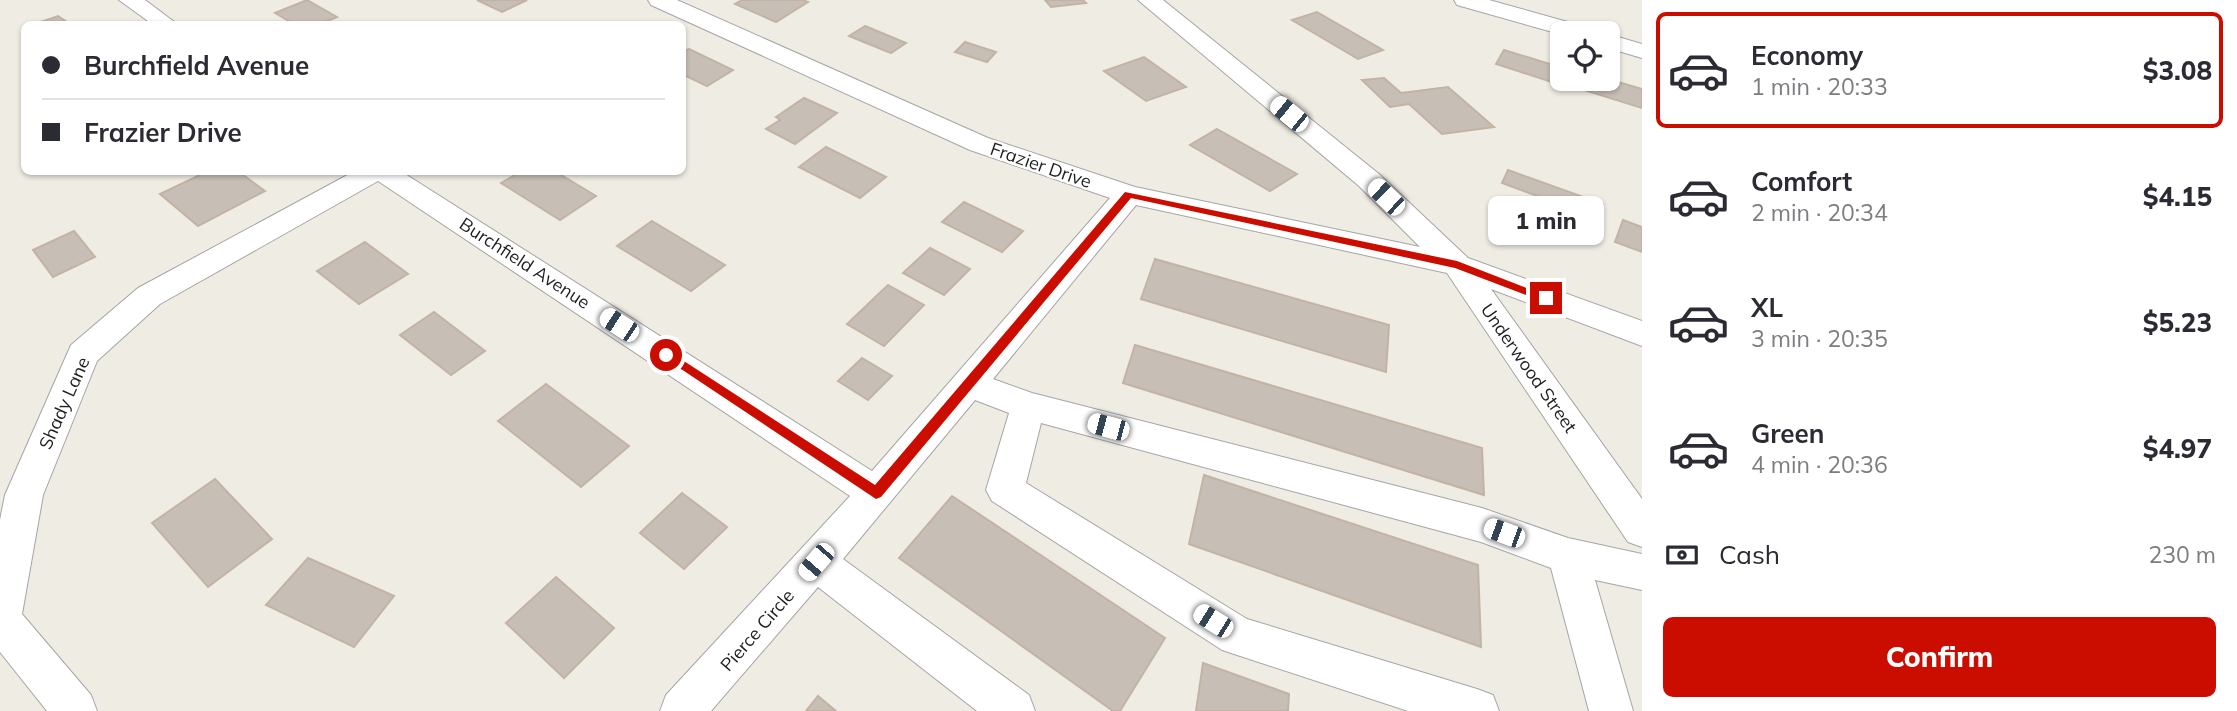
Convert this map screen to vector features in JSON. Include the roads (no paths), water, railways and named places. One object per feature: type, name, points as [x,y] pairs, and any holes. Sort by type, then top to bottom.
[{"type":"street","points":[[130,0],[162,21]]},
{"type":"street","name":"Frazier Drive","points":[[659,0],[979,144],[1129,195],[1457,265],[1642,334]]},
{"type":"street","name":"Underwood Street","points":[[1149,0],[1369,180],[1457,265],[1642,530]]},
{"type":"street","points":[[1465,0],[1550,24]]},
{"type":"street","points":[[1620,45],[1642,51]]},
{"type":"street","name":"Shady Lane","points":[[0,620],[24,495],[83,354],[149,296],[368,175]]},
{"type":"street","name":"Burchfield Avenue","points":[[389,175],[876,493]]},
{"type":"street","name":"Pierce Circle","points":[[682,711],[876,493],[1129,195]]},
{"type":"street","points":[[969,384],[1028,406],[1482,526],[1568,556],[1642,572]]},
{"type":"street","points":[[1028,406],[1005,490],[1237,636],[1477,711]]},
{"type":"street","points":[[1568,556],[1611,711]]},
{"type":"street","points":[[816,562],[1013,711]]},
{"type":"street","points":[[0,620],[75,711]]}]
